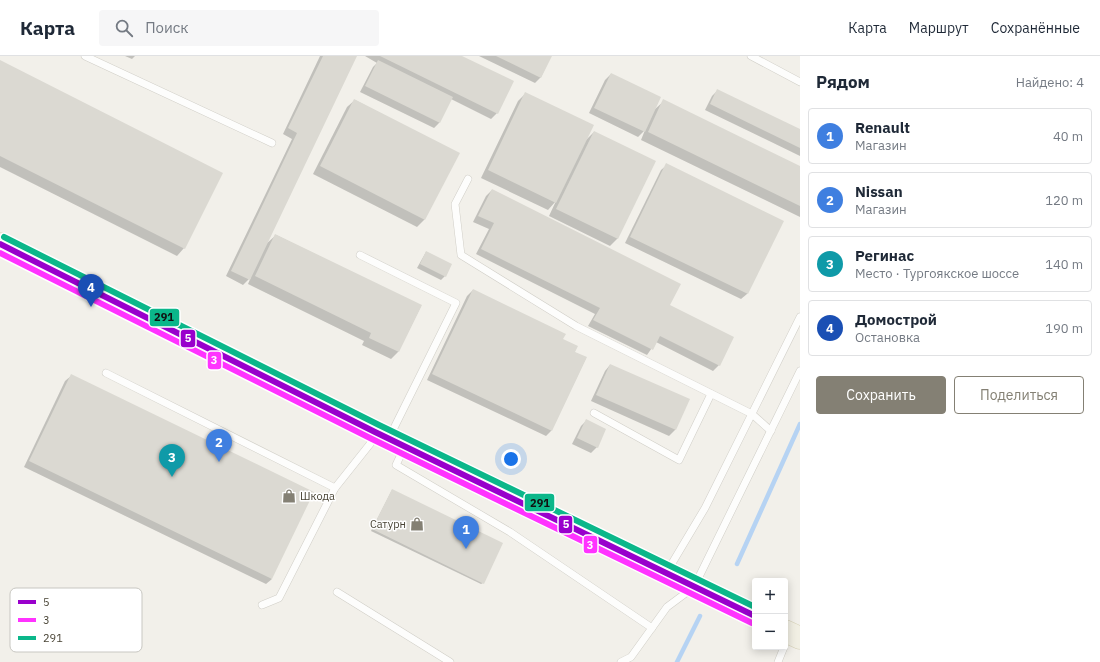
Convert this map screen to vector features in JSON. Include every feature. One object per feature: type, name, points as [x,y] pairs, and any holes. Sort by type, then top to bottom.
[{"type":"main road","points":[[0,244],[390,439],[752,615]]},
{"type":"lane","points":[[85,56],[272,144]]},
{"type":"lane","points":[[751,56],[800,82]]},
{"type":"lane","points":[[468,179],[455,204],[461,255],[576,326],[752,414],[771,431]]},
{"type":"lane","points":[[360,255],[456,303],[390,439],[396,465],[510,532],[652,628]]},
{"type":"lane","points":[[666,574],[705,508],[800,317]]},
{"type":"lane","points":[[621,662],[631,657],[667,607],[694,587],[800,371]]},
{"type":"lane","points":[[106,373],[335,488]]},
{"type":"lane","points":[[594,413],[679,460],[711,394]]},
{"type":"lane","points":[[262,605],[279,598],[335,488],[370,444],[390,439]]},
{"type":"lane","points":[[337,592],[450,662]]},
{"type":"lane","points":[[778,662],[789,639]]},
{"type":"building","points":[[323,56],[357,56],[250,280],[231,271],[297,133],[288,128]]},
{"type":"building","points":[[380,56],[462,56],[514,81],[498,114]]},
{"type":"building","points":[[496,56],[552,56],[541,78]]},
{"type":"building","points":[[0,60],[223,173],[185,249],[0,156]]},
{"type":"building","points":[[378,60],[453,97],[440,123],[365,86]]},
{"type":"building","points":[[611,73],[661,97],[645,132],[594,108]]},
{"type":"building","points":[[717,89],[800,129],[800,148],[710,104]]},
{"type":"building","points":[[525,92],[594,125],[556,203],[488,170]]},
{"type":"building","points":[[354,99],[460,153],[425,220],[320,166]]},
{"type":"building","points":[[663,99],[800,166],[800,206],[648,132]]},
{"type":"building","points":[[594,131],[656,161],[618,239],[556,209]]},
{"type":"building","points":[[666,163],[784,221],[748,294],[630,237]]},
{"type":"building","points":[[492,189],[681,284],[670,305],[734,337],[720,366],[660,336],[653,350],[593,320],[600,308],[481,249],[494,223],[478,216]]},
{"type":"building","points":[[275,234],[422,305],[399,352],[369,338],[371,333],[255,276]]},
{"type":"building","points":[[426,251],[452,264],[446,277],[420,264]]},
{"type":"building","points":[[473,289],[566,334],[563,339],[578,346],[575,352],[587,357],[552,431],[432,374]]},
{"type":"building","points":[[610,364],[690,399],[676,430],[596,395]]},
{"type":"building","points":[[71,374],[314,492],[272,579],[29,461]]},
{"type":"building","points":[[586,419],[606,429],[598,448],[577,438]]},
{"type":"building","points":[[392,489],[503,543],[484,584],[372,529]]},
{"type":"waterway","points":[[737,564],[800,424]]},
{"type":"waterway","points":[[677,662],[700,616]]},
{"type":"transit line","name":"291","points":[[4,237],[379,425],[752,606]]},
{"type":"transit line","name":"5","points":[[0,244],[375,432],[752,615]]},
{"type":"transit line","name":"3","points":[[0,253],[372,439],[752,623]]},
{"type":"place","name":"Домострой","points":[[91,307]]},
{"type":"place","name":"Nissan","points":[[219,462]]},
{"type":"place","name":"Регинас","points":[[172,477]]},
{"type":"place","name":"Шкода","points":[[289,496]]},
{"type":"place","name":"Сатурн","points":[[417,524]]},
{"type":"place","name":"Renault","points":[[466,549]]}]
